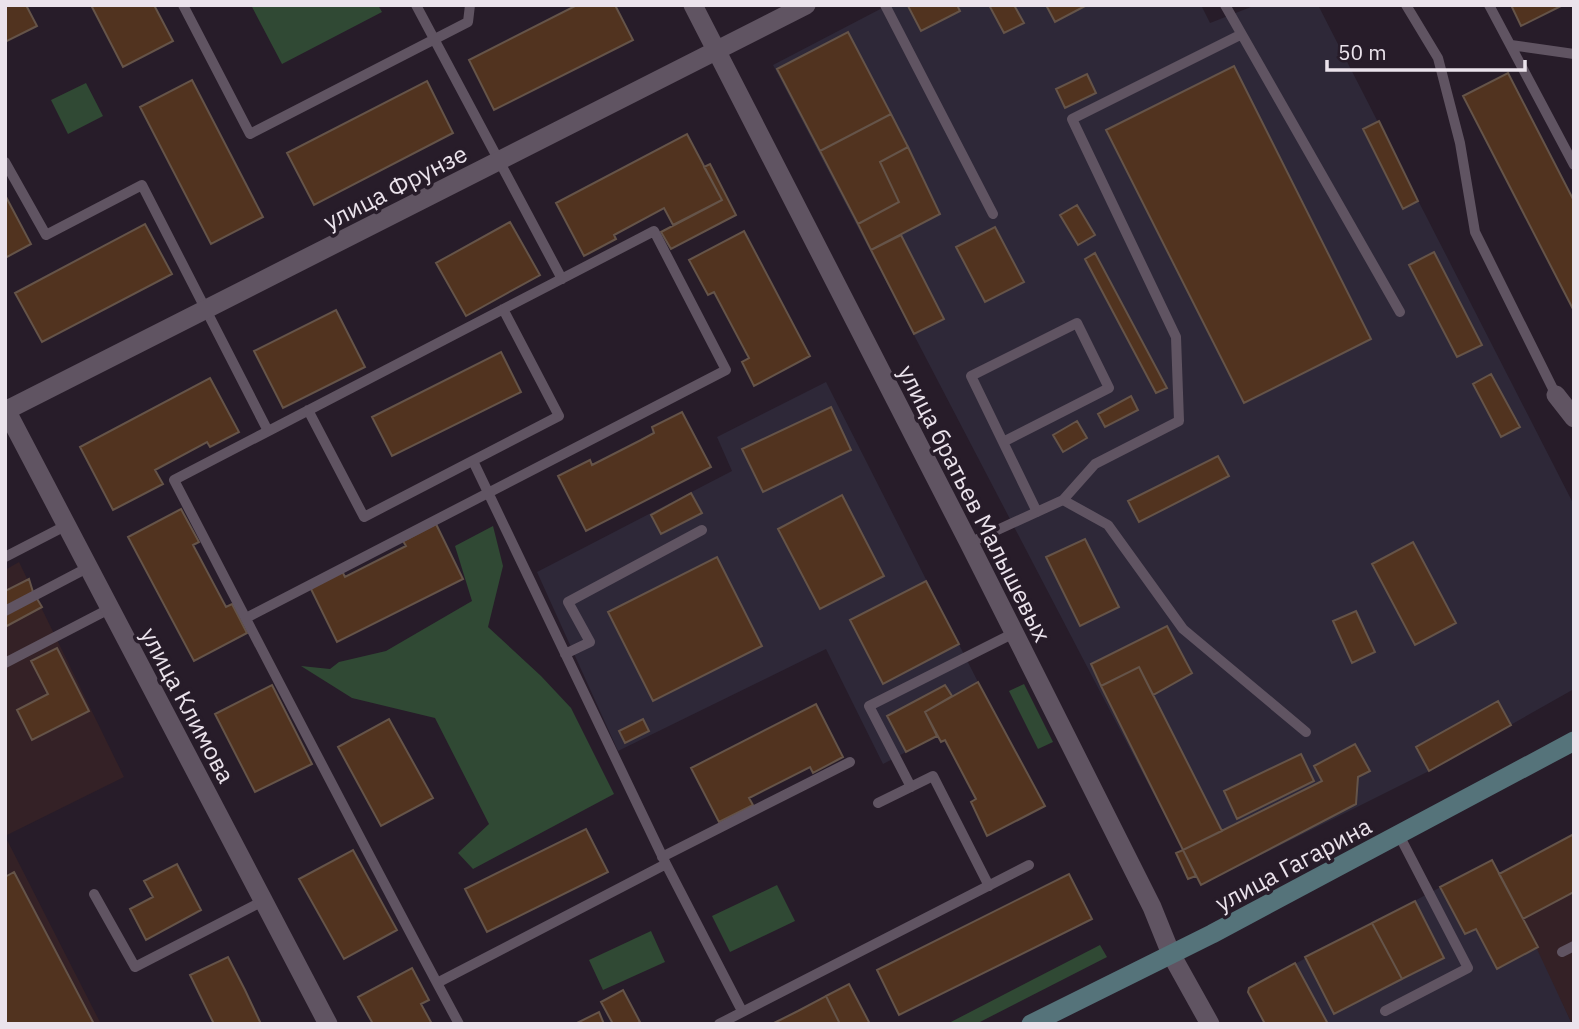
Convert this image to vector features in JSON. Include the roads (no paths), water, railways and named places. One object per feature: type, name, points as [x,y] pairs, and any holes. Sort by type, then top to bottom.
[{"type":"main road","name":"улица Гагарина","points":[[1031,1024],[1171,954],[1574,741]]},
{"type":"street","name":"улица братьев Малышевых","points":[[693,5],[970,543],[1152,907],[1171,954],[1210,1024]]},
{"type":"street","name":"улица Фрунзе","points":[[6,410],[806,5]]},
{"type":"street","points":[[1556,395],[1574,418]]},
{"type":"street","name":"улица Климова","points":[[6,410],[328,1024]]},
{"type":"lane","points":[[183,5],[250,134],[468,22],[470,5]]},
{"type":"lane","points":[[415,5],[562,279]]},
{"type":"lane","points":[[885,5],[993,214]]},
{"type":"lane","points":[[1225,5],[1400,312]]},
{"type":"lane","points":[[1406,5],[1438,58],[1460,143],[1475,232],[1556,395]]},
{"type":"lane","points":[[1489,5],[1574,165]]},
{"type":"lane","points":[[970,543],[1063,500],[1095,464],[1179,421],[1176,337],[1072,119],[1240,35]]},
{"type":"lane","points":[[1511,45],[1574,54]]},
{"type":"lane","points":[[5,162],[46,235],[142,185],[268,431]]},
{"type":"lane","points":[[246,618],[726,370],[654,231],[174,480],[246,618],[437,983],[459,1024]]},
{"type":"lane","points":[[309,410],[364,517],[473,461],[559,416],[503,309]]},
{"type":"lane","points":[[1003,442],[1109,388],[1077,323],[971,376],[1003,442],[1037,512]]},
{"type":"lane","points":[[473,461],[664,860],[742,1012]]},
{"type":"lane","points":[[1063,500],[1108,525],[1183,629],[1306,732]]},
{"type":"lane","points":[[5,557],[67,525]]},
{"type":"lane","points":[[565,654],[590,642],[568,602],[702,530]]},
{"type":"lane","points":[[5,611],[89,567]]},
{"type":"lane","points":[[5,663],[109,609]]},
{"type":"lane","points":[[911,787],[869,706],[1014,633]]},
{"type":"lane","points":[[437,983],[850,762]]},
{"type":"lane","points":[[878,803],[933,776],[989,886]]},
{"type":"lane","points":[[1385,1011],[1468,968],[1399,835]]},
{"type":"lane","points":[[719,1024],[1029,865]]},
{"type":"lane","points":[[94,894],[135,967],[263,901]]},
{"type":"lane","points":[[1562,952],[1574,946]]}]
